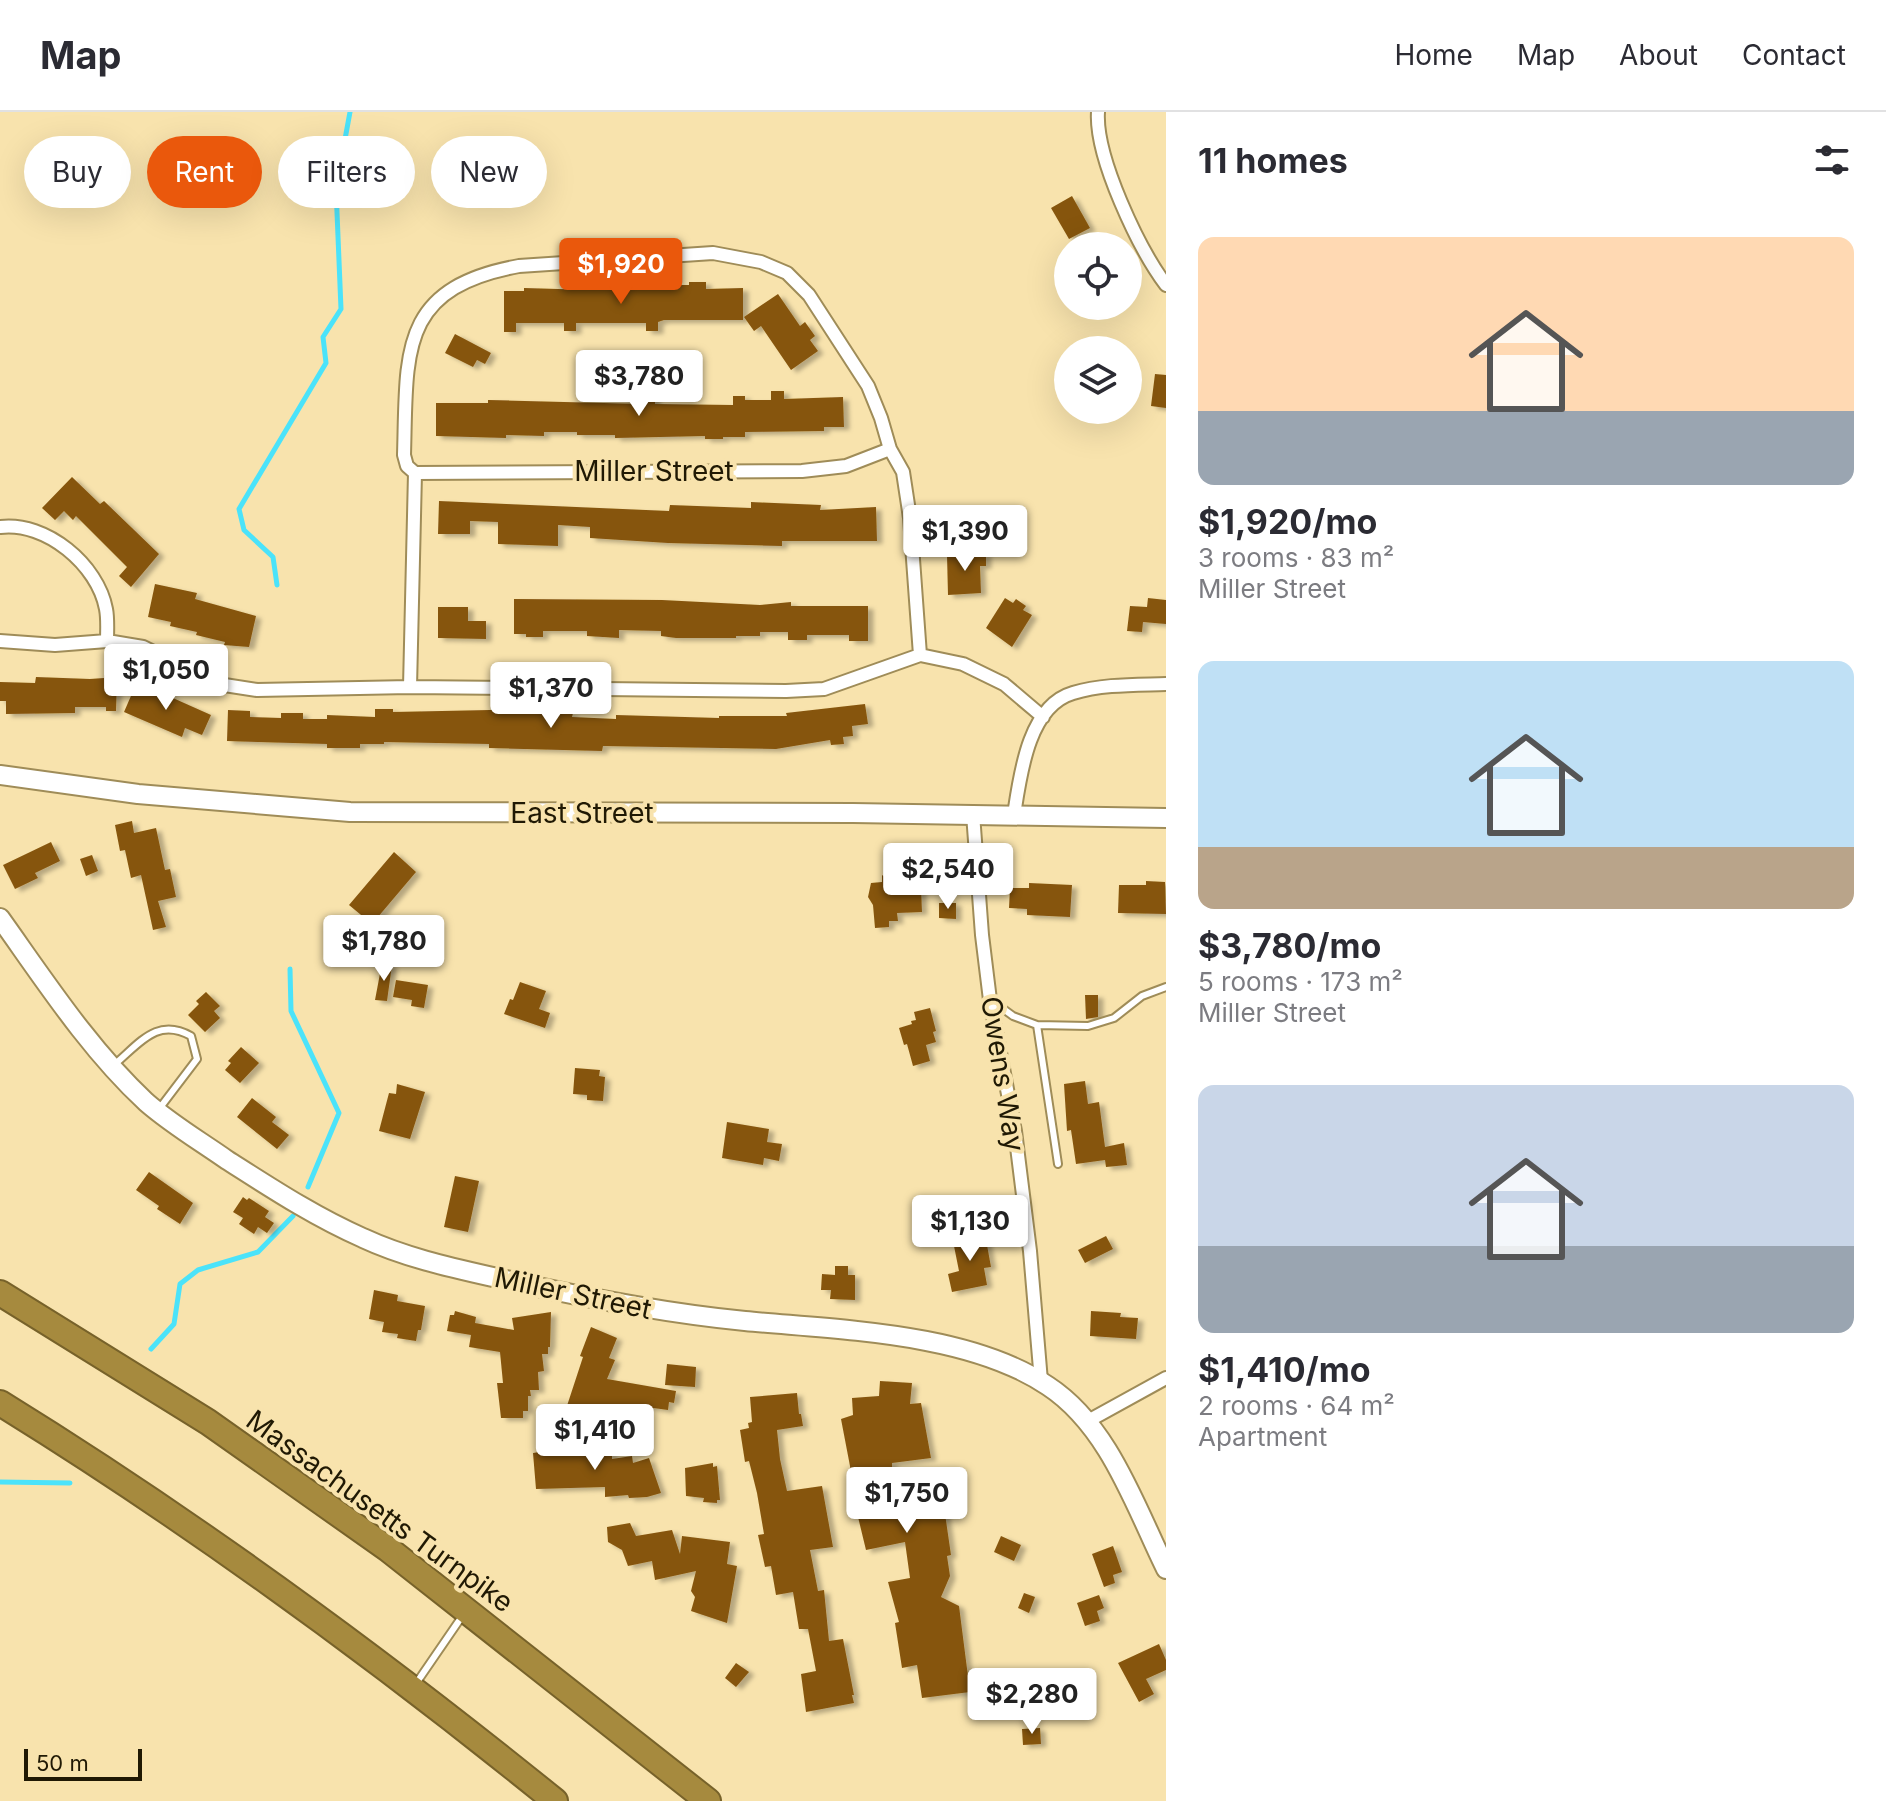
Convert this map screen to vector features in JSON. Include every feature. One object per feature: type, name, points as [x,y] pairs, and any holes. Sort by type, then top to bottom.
[{"type":"highway","name":"Massachusetts Turnpike","points":[[0,1293],[208,1422],[388,1549],[708,1801]]},
{"type":"highway","points":[[0,1403],[182,1519],[413,1688],[555,1801]]},
{"type":"street","points":[[1098,112],[1102,152],[1114,185],[1166,285]]},
{"type":"street","points":[[410,687],[415,473],[407,466],[404,455],[409,358],[427,309],[458,284],[487,272],[519,266],[713,253],[761,262],[787,273],[809,295],[868,386],[890,449],[903,472],[920,655]]},
{"type":"street","name":"Miller Street","points":[[415,473],[802,471],[846,466],[890,449]]},
{"type":"street","points":[[0,527],[39,533],[68,549],[94,578],[106,608],[107,641]]},
{"type":"street","points":[[0,641],[55,645],[107,641],[143,647],[218,684],[257,690],[410,687],[824,689],[920,655],[963,664],[1004,684],[1043,717]]},
{"type":"street","points":[[1014,815],[1024,758],[1043,717],[1057,702],[1071,693],[1114,686],[1166,684]]},
{"type":"street","name":"East Street","points":[[0,775],[138,794],[350,812],[973,814],[1166,818]]},
{"type":"street","name":"Owens Way","points":[[973,814],[990,1000],[1015,1131],[1030,1251],[1041,1381]]},
{"type":"street","name":"Miller Street","points":[[0,918],[90,1041],[158,1111],[294,1203],[363,1239],[409,1256],[637,1308],[922,1340],[997,1360],[1041,1381],[1088,1421],[1121,1477],[1166,1569]]},
{"type":"street","points":[[1088,1421],[1166,1378]]},
{"type":"lane","points":[[990,1000],[1013,1016],[1037,1025],[1088,1026],[1114,1018],[1142,996],[1166,987]]},
{"type":"lane","points":[[1037,1025],[1058,1164]]},
{"type":"lane","points":[[113,1066],[156,1031],[167,1027],[191,1036],[197,1059],[158,1111]]},
{"type":"lane","points":[[413,1688],[466,1610]]},
{"type":"building","points":[[1072,196],[1090,228],[1082,232],[1065,232],[1051,208]]},
{"type":"building","points":[[689,282],[706,282],[706,289],[743,288],[743,320],[664,320],[658,322],[658,331],[646,331],[646,323],[576,323],[576,331],[564,331],[564,323],[516,323],[516,332],[504,332],[504,291],[524,291],[524,288],[592,290],[606,288],[606,285],[624,285],[624,290],[673,290],[673,285],[689,285]]},
{"type":"building","points":[[778,294],[800,326],[805,322],[815,336],[810,340],[818,351],[791,370],[761,326],[754,331],[744,317]]},
{"type":"building","points":[[455,334],[491,353],[485,364],[477,360],[473,367],[445,353]]},
{"type":"building","points":[[1155,374],[1166,375],[1166,408],[1151,406]]},
{"type":"building","points":[[771,391],[784,391],[784,399],[843,397],[844,427],[824,427],[824,431],[745,432],[745,437],[723,439],[705,439],[705,436],[615,438],[615,435],[577,435],[577,432],[544,432],[544,436],[506,435],[506,438],[436,436],[436,403],[488,403],[488,400],[643,404],[643,396],[655,396],[655,404],[733,405],[733,396],[745,396],[745,400],[771,400]]},
{"type":"building","points":[[72,477],[100,504],[104,501],[159,554],[131,587],[119,576],[127,567],[76,516],[73,520],[64,511],[55,520],[42,508]]},
{"type":"building","points":[[439,501],[669,511],[670,505],[751,508],[751,502],[821,505],[820,510],[876,507],[877,541],[782,541],[782,546],[668,543],[590,538],[590,527],[558,525],[558,546],[498,544],[498,522],[470,521],[470,534],[438,534]]},
{"type":"building","points":[[986,553],[986,566],[980,566],[981,593],[948,595],[947,555]]},
{"type":"building","points":[[155,584],[197,593],[195,599],[256,616],[249,647],[224,645],[225,642],[196,635],[197,632],[170,626],[171,622],[148,617]]},
{"type":"building","points":[[1005,598],[1013,603],[1016,599],[1026,606],[1023,610],[1032,615],[1012,647],[986,628]]},
{"type":"building","points":[[1148,598],[1166,600],[1166,624],[1143,622],[1142,632],[1127,631],[1130,606],[1147,607]]},
{"type":"building","points":[[514,599],[662,600],[760,605],[791,602],[791,606],[868,606],[868,641],[849,641],[849,635],[807,635],[807,640],[788,640],[788,632],[760,632],[760,636],[736,638],[676,638],[661,636],[661,631],[619,630],[619,638],[587,636],[587,631],[543,631],[543,637],[526,637],[526,634],[514,634]]},
{"type":"building","points":[[438,607],[468,607],[468,621],[486,621],[486,639],[438,638]]},
{"type":"building","points":[[104,675],[117,676],[116,711],[106,711],[106,707],[75,707],[75,713],[6,714],[6,701],[0,701],[0,682],[35,683],[36,677],[90,679],[104,678]]},
{"type":"building","points":[[137,682],[211,715],[202,735],[185,728],[182,737],[124,712]]},
{"type":"building","points":[[865,704],[868,724],[852,726],[853,736],[843,737],[844,744],[831,745],[830,740],[776,749],[603,746],[602,751],[384,742],[360,744],[360,748],[327,748],[327,744],[227,741],[228,710],[250,711],[250,717],[281,718],[281,713],[303,713],[303,719],[327,719],[327,715],[375,717],[375,709],[393,709],[393,712],[490,710],[573,713],[572,717],[616,719],[616,715],[787,716],[786,713]]},
{"type":"building","points":[[132,821],[134,833],[156,828],[165,870],[170,869],[176,897],[158,901],[166,927],[153,930],[141,875],[131,878],[125,850],[120,851],[115,825]]},
{"type":"building","points":[[51,842],[60,861],[35,873],[38,878],[15,889],[3,865]]},
{"type":"building","points":[[394,852],[416,872],[372,924],[349,905]]},
{"type":"building","points":[[92,855],[98,871],[86,876],[80,859]]},
{"type":"building","points":[[882,875],[903,890],[921,888],[922,912],[897,913],[898,921],[889,921],[889,927],[875,928],[873,905],[868,897],[871,883],[882,882]]},
{"type":"building","points":[[1146,881],[1165,882],[1166,914],[1118,913],[1119,885],[1146,885]]},
{"type":"building","points":[[1029,883],[1072,885],[1070,917],[1027,915],[1027,909],[1009,908],[1010,888],[1029,888]]},
{"type":"building","points":[[939,903],[956,903],[956,919],[939,918]]},
{"type":"building","points":[[382,963],[392,965],[387,1001],[375,1000]]},
{"type":"building","points":[[396,980],[428,985],[424,1008],[411,1006],[412,1000],[393,997]]},
{"type":"building","points":[[520,982],[546,991],[539,1009],[550,1013],[545,1028],[504,1014]]},
{"type":"building","points":[[206,992],[220,1006],[214,1011],[220,1018],[205,1032],[188,1015]]},
{"type":"building","points":[[1085,995],[1098,995],[1098,1017],[1086,1019]]},
{"type":"building","points":[[930,1008],[936,1042],[926,1045],[930,1061],[913,1066],[899,1028],[916,1020],[914,1012]]},
{"type":"building","points":[[241,1047],[259,1063],[240,1083],[225,1070],[231,1063],[228,1061]]},
{"type":"building","points":[[575,1068],[600,1070],[599,1076],[605,1077],[603,1101],[587,1100],[587,1095],[573,1094]]},
{"type":"building","points":[[1085,1081],[1088,1104],[1099,1102],[1105,1147],[1124,1143],[1127,1165],[1106,1167],[1105,1160],[1076,1164],[1071,1130],[1067,1131],[1064,1084]]},
{"type":"building","points":[[397,1084],[425,1092],[410,1139],[379,1131],[389,1093],[396,1094]]},
{"type":"building","points":[[252,1098],[276,1117],[272,1122],[289,1135],[277,1149],[237,1117]]},
{"type":"building","points":[[727,1122],[769,1129],[767,1142],[782,1144],[779,1161],[764,1158],[763,1165],[722,1158]]},
{"type":"building","points":[[149,1172],[193,1203],[180,1224],[136,1190]]},
{"type":"building","points":[[455,1176],[479,1181],[468,1232],[444,1227]]},
{"type":"building","points":[[243,1197],[269,1211],[265,1217],[274,1223],[267,1233],[258,1227],[254,1234],[239,1224],[243,1218],[233,1212]]},
{"type":"building","points":[[985,1234],[991,1267],[984,1268],[987,1285],[952,1292],[948,1274],[959,1271],[953,1241]]},
{"type":"building","points":[[1106,1236],[1113,1249],[1085,1263],[1078,1250]]},
{"type":"building","points":[[835,1266],[848,1266],[848,1275],[855,1275],[855,1300],[830,1299],[831,1290],[821,1290],[822,1274],[835,1275]]},
{"type":"building","points":[[374,1290],[398,1295],[397,1301],[425,1306],[416,1341],[382,1332],[384,1322],[369,1319]]},
{"type":"building","points":[[455,1311],[476,1317],[475,1323],[514,1330],[512,1318],[551,1312],[550,1347],[548,1354],[542,1354],[544,1371],[538,1372],[539,1390],[530,1390],[528,1411],[523,1411],[523,1418],[501,1418],[497,1383],[503,1383],[500,1352],[469,1347],[471,1335],[447,1331],[450,1315],[454,1315]]},
{"type":"building","points":[[1091,1311],[1121,1313],[1120,1317],[1138,1318],[1136,1339],[1090,1336]]},
{"type":"building","points":[[591,1327],[617,1338],[609,1358],[615,1360],[607,1379],[676,1391],[674,1403],[669,1402],[668,1410],[632,1405],[630,1425],[607,1422],[600,1440],[566,1427],[568,1423],[562,1421]]},
{"type":"building","points":[[667,1364],[696,1367],[695,1387],[665,1385]]},
{"type":"building","points":[[880,1381],[912,1383],[910,1404],[921,1403],[931,1458],[892,1463],[892,1476],[898,1501],[942,1493],[951,1555],[947,1556],[950,1576],[941,1597],[959,1606],[970,1692],[922,1698],[917,1665],[902,1668],[895,1623],[899,1622],[888,1582],[910,1578],[905,1542],[866,1550],[851,1488],[854,1487],[841,1419],[853,1415],[852,1398],[879,1396]]},
{"type":"building","points":[[797,1393],[803,1426],[777,1430],[780,1459],[787,1491],[822,1486],[833,1547],[810,1550],[818,1591],[824,1590],[829,1641],[843,1639],[854,1695],[854,1703],[806,1712],[801,1674],[816,1671],[808,1629],[799,1629],[793,1592],[776,1595],[771,1566],[765,1567],[758,1535],[764,1534],[757,1493],[749,1461],[745,1462],[740,1430],[749,1428],[748,1423],[752,1422],[750,1397]]},
{"type":"building","points":[[601,1443],[601,1454],[612,1453],[612,1459],[632,1456],[633,1463],[649,1458],[661,1493],[629,1498],[628,1495],[605,1497],[605,1487],[536,1489],[533,1453]]},
{"type":"building","points":[[713,1463],[713,1467],[717,1466],[720,1500],[717,1503],[703,1502],[704,1498],[686,1496],[685,1468]]},
{"type":"building","points":[[630,1523],[636,1536],[672,1530],[680,1554],[682,1536],[730,1542],[727,1564],[737,1566],[727,1623],[691,1611],[695,1597],[691,1591],[696,1571],[655,1580],[652,1561],[628,1566],[622,1550],[608,1542],[607,1527]]},
{"type":"building","points":[[1001,1536],[1021,1545],[1014,1561],[994,1552]]},
{"type":"building","points":[[1113,1546],[1122,1572],[1113,1575],[1115,1583],[1104,1587],[1092,1554]]},
{"type":"building","points":[[1024,1593],[1035,1597],[1029,1613],[1018,1608]]},
{"type":"building","points":[[1099,1595],[1104,1608],[1097,1611],[1100,1621],[1085,1626],[1077,1603]]},
{"type":"building","points":[[1159,1644],[1166,1660],[1166,1670],[1146,1679],[1154,1694],[1139,1702],[1118,1663]]},
{"type":"building","points":[[736,1663],[749,1672],[736,1687],[725,1678]]},
{"type":"building","points":[[1040,1728],[1041,1744],[1023,1745],[1022,1729]]},
{"type":"waterway","points":[[277,585],[273,557],[244,530],[239,509],[326,363],[323,337],[341,309],[336,188],[350,112]]},
{"type":"waterway","points":[[290,969],[291,1011],[339,1113],[308,1187]]},
{"type":"waterway","points":[[151,1349],[174,1324],[180,1284],[198,1270],[258,1252],[293,1216]]},
{"type":"waterway","points":[[0,1482],[70,1483]]}]
